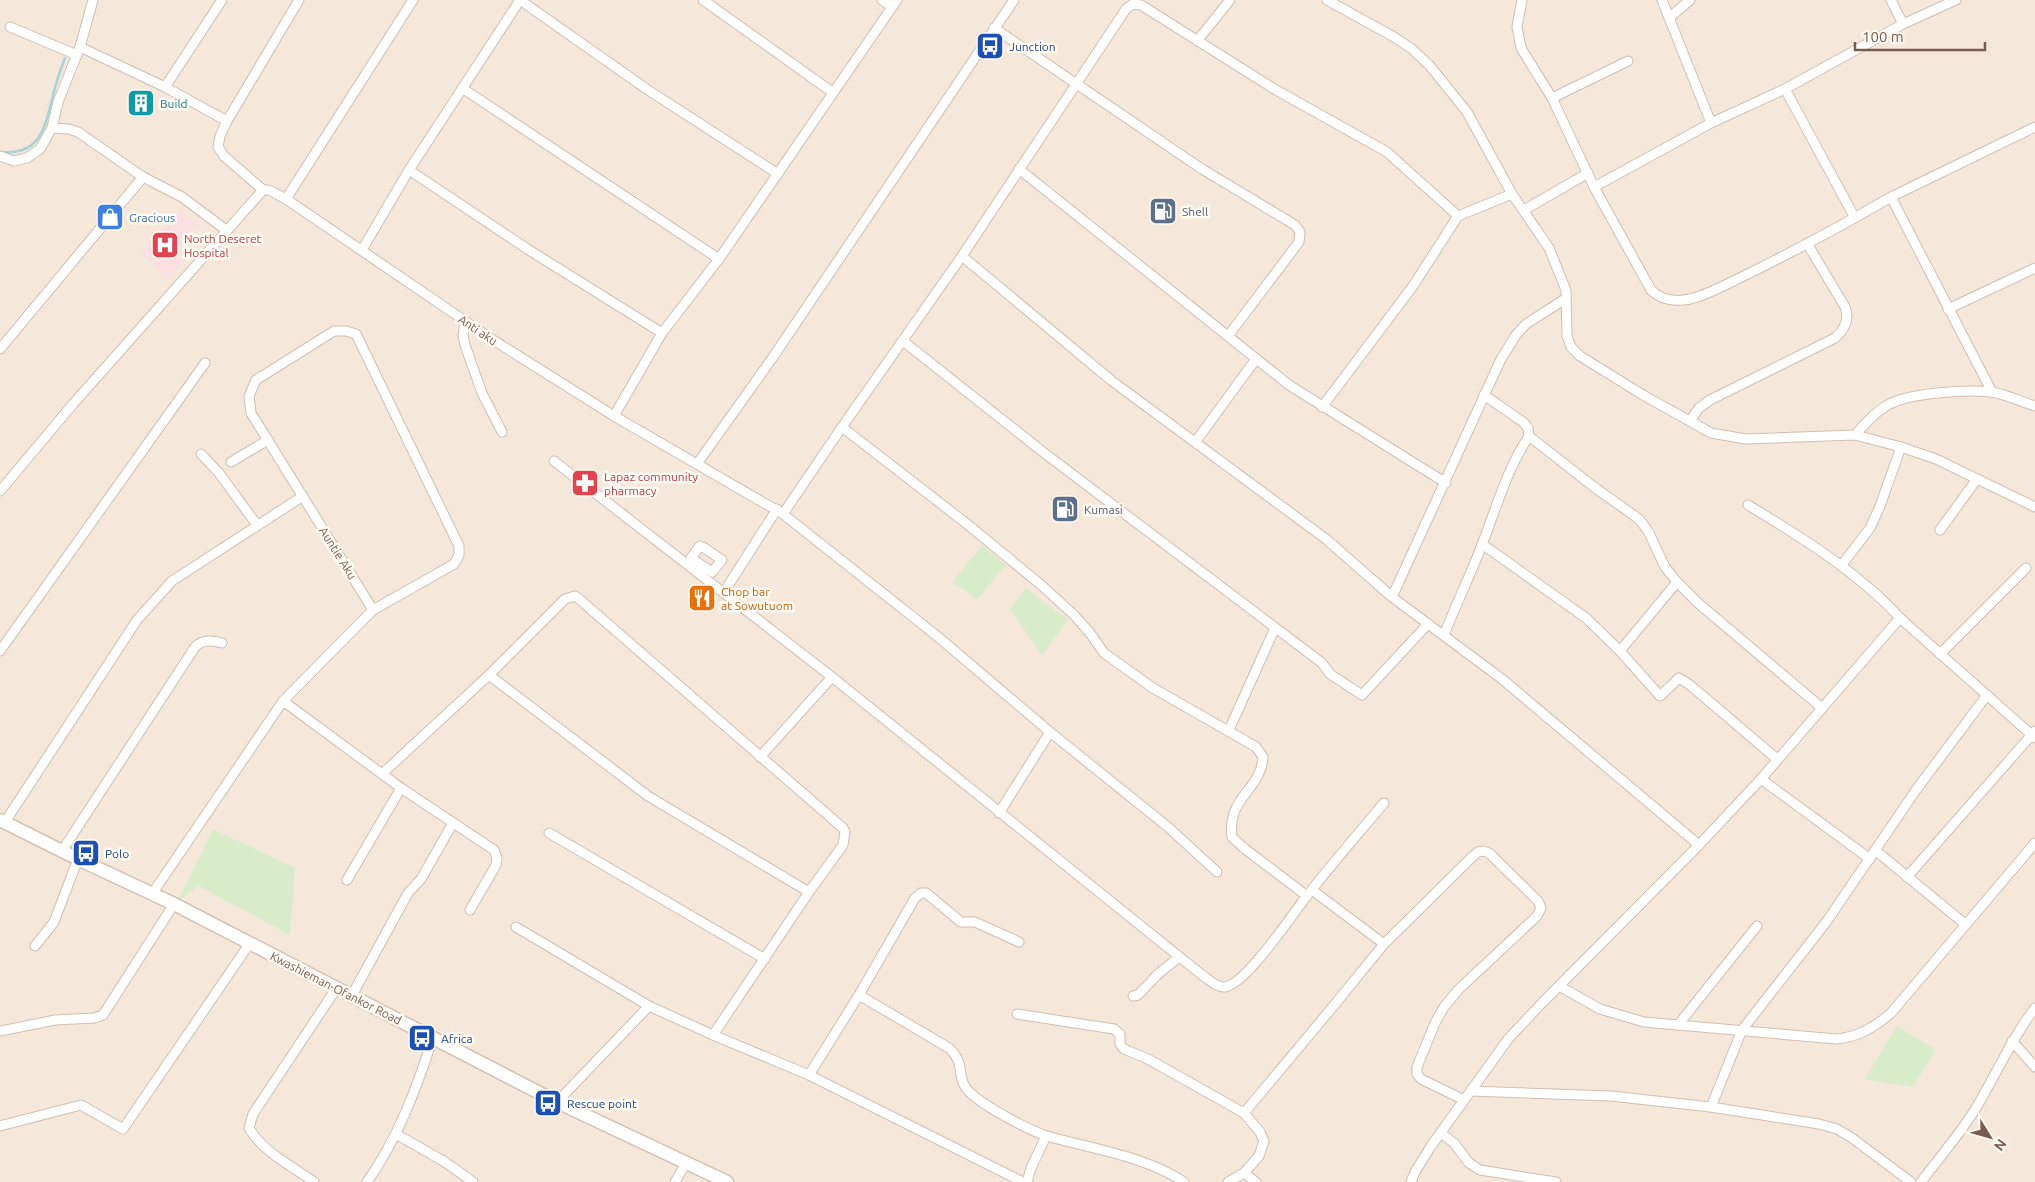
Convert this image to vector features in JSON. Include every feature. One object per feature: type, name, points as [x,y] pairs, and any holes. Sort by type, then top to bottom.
[{"type":"main road","name":"Kwashieman-Ofankor Road","points":[[3,821],[174,904],[557,1102],[727,1182]]},
{"type":"street","points":[[0,156],[14,161],[27,158],[40,149],[52,128],[58,102],[79,51],[93,0]]},
{"type":"street","points":[[165,87],[222,0]]},
{"type":"street","points":[[10,27],[79,51],[165,87],[227,120],[299,0]]},
{"type":"street","points":[[286,199],[413,0]]},
{"type":"street","points":[[362,250],[410,170],[520,0],[648,90],[778,174]]},
{"type":"street","points":[[703,0],[832,92]]},
{"type":"street","points":[[614,416],[662,333],[719,259],[895,3],[882,0]]},
{"type":"street","points":[[697,464],[798,320],[1014,0]]},
{"type":"street","points":[[1197,41],[1230,0]]},
{"type":"street","points":[[1326,0],[1394,37],[1412,49],[1430,66],[1467,112],[1512,194],[1552,255],[1564,279],[1567,336],[1571,347],[1580,356],[1711,433],[1739,438],[1855,435],[1901,447],[1936,459],[2035,507]]},
{"type":"street","points":[[1522,0],[1517,27],[1521,48],[1552,98],[1594,187],[1651,290],[1665,298],[1676,300],[1689,299],[1707,293],[1808,245],[1891,197],[2035,127]]},
{"type":"street","points":[[1662,0],[1711,123]]},
{"type":"street","points":[[1669,18],[1690,0]]},
{"type":"street","points":[[1891,0],[1903,24]]},
{"type":"street","points":[[1594,187],[1711,123],[1785,89],[1903,24],[1956,0]]},
{"type":"street","points":[[724,592],[903,341],[962,256],[1126,9],[1133,4],[1140,5],[1276,90],[1386,152],[1458,216]]},
{"type":"street","points":[[994,28],[1077,82],[1202,169],[1295,226],[1300,232],[1299,242],[1228,336]]},
{"type":"street","points":[[1552,98],[1628,61]]},
{"type":"street","points":[[462,88],[719,259]]},
{"type":"street","points":[[1785,89],[1855,218]]},
{"type":"street","name":"Anti aku","points":[[227,120],[220,136],[218,147],[224,156],[263,190],[268,190],[286,199],[465,321],[614,416],[780,512],[937,636],[1050,732],[1168,827],[1217,872]]},
{"type":"street","points":[[52,128],[69,129],[78,132],[143,177],[182,197],[226,230]]},
{"type":"street","points":[[1019,169],[1256,359],[1322,407],[1446,483]]},
{"type":"street","points":[[410,170],[528,250],[662,333]]},
{"type":"street","points":[[1524,210],[1588,174]]},
{"type":"street","points":[[0,349],[143,177]]},
{"type":"street","points":[[0,491],[73,404],[263,190]]},
{"type":"street","points":[[1322,407],[1413,286],[1458,216],[1512,194]]},
{"type":"street","points":[[1891,197],[1992,392]]},
{"type":"street","points":[[1690,421],[1699,408],[1710,400],[1835,338],[1844,328],[1848,316],[1845,307],[1808,245]]},
{"type":"street","points":[[962,256],[1112,381],[1326,540],[1392,596],[1502,679],[1699,845]]},
{"type":"street","points":[[1948,309],[2035,268]]},
{"type":"street","points":[[1392,596],[1502,359],[1516,335],[1526,324],[1565,299]]},
{"type":"street","points":[[465,321],[463,336],[465,344],[482,393],[502,432]]},
{"type":"street","name":"Auntie Aku","points":[[334,331],[346,331],[356,334],[459,546],[459,555],[454,564],[373,610],[303,496],[251,413],[249,396],[256,380],[334,331]]},
{"type":"street","points":[[903,341],[1043,452],[1322,664],[1330,674],[1362,695],[1428,624]]},
{"type":"street","points":[[1196,442],[1256,359]]},
{"type":"street","points":[[0,651],[205,363]]},
{"type":"street","points":[[1855,435],[1886,406],[1901,399],[1956,392],[1992,392],[2035,406]]},
{"type":"street","points":[[1444,635],[1482,544],[1505,482],[1528,436],[1528,428],[1523,422],[1484,395]]},
{"type":"street","points":[[842,427],[1040,584],[1074,615],[1104,653],[1153,688],[1256,747],[1263,757],[1262,770],[1238,803],[1232,816],[1232,837],[1244,849],[1384,944]]},
{"type":"street","points":[[1528,436],[1639,519],[1648,531],[1664,567],[1677,582],[1698,603],[1822,708]]},
{"type":"street","points":[[231,462],[268,440]]},
{"type":"street","points":[[1841,566],[1870,528],[1877,514],[1901,447]]},
{"type":"street","points":[[201,454],[219,473],[257,525]]},
{"type":"street","points":[[554,461],[724,592],[1179,957],[1219,987],[1230,985],[1242,976],[1267,948],[1309,893],[1384,802]]},
{"type":"street","points":[[1940,530],[1977,479]]},
{"type":"street","points":[[3,821],[137,620],[172,581],[303,496]]},
{"type":"street","points":[[1748,505],[1841,566],[1880,597],[1940,654],[2034,735],[1907,877]]},
{"type":"street","points":[[1482,544],[1586,618],[1620,651],[1660,696],[1679,678],[1690,685],[1777,759]]},
{"type":"street","points":[[1940,654],[2026,568]]},
{"type":"street","points":[[1620,651],[1677,582]]},
{"type":"street","points":[[383,773],[489,675],[565,599],[575,596],[843,828],[845,832],[842,845],[713,1035]]},
{"type":"street","points":[[152,894],[284,701],[373,610]]},
{"type":"street","points":[[1411,1182],[1422,1160],[1509,1038],[1699,845],[1761,779],[1900,618]]},
{"type":"street","points":[[1229,730],[1275,628]]},
{"type":"street","points":[[62,851],[195,647],[200,642],[214,641],[222,644]]},
{"type":"street","points":[[489,675],[642,792],[809,892]]},
{"type":"street","points":[[760,757],[832,678]]},
{"type":"street","points":[[1711,1108],[1742,1030],[1827,921],[1916,790],[1987,694]]},
{"type":"street","points":[[284,701],[401,788],[494,850],[497,858],[496,865],[470,910]]},
{"type":"street","points":[[999,813],[1050,732]]},
{"type":"street","points":[[1761,779],[1870,859]]},
{"type":"street","points":[[347,880],[401,788]]},
{"type":"street","points":[[351,997],[408,893],[421,879],[453,824]]},
{"type":"street","points":[[549,833],[765,959]]},
{"type":"street","points":[[1559,986],[1600,1009],[1644,1022],[1836,1039],[1849,1038],[1868,1031],[1891,1014],[2035,842]]},
{"type":"street","points":[[1875,850],[1965,924]]},
{"type":"street","points":[[1244,1113],[1384,944],[1478,852],[1484,851],[1489,853],[1540,905],[1540,912],[1459,989],[1444,1007],[1416,1067],[1417,1074],[1421,1079],[1464,1100]]},
{"type":"street","points":[[36,946],[54,922],[78,859]]},
{"type":"street","points":[[809,1075],[859,995],[915,898],[921,893],[926,893],[961,922],[974,922],[1019,942]]},
{"type":"street","points":[[0,1031],[56,1020],[94,1018],[103,1015],[174,904]]},
{"type":"street","points":[[1678,1025],[1757,926]]},
{"type":"street","points":[[516,927],[649,1006],[809,1075],[1025,1182],[1046,1136]]},
{"type":"street","points":[[0,1126],[81,1105],[123,1129],[250,943]]},
{"type":"street","points":[[1133,996],[1138,995],[1158,974],[1179,957]]},
{"type":"street","points":[[314,1182],[268,1150],[249,1128],[253,1114],[336,989]]},
{"type":"street","points":[[859,995],[949,1048],[959,1059],[961,1080],[964,1087],[976,1098],[1046,1136],[1142,1162],[1174,1175],[1184,1182]]},
{"type":"street","points":[[557,1102],[649,1006]]},
{"type":"street","points":[[1921,1182],[1952,1144],[1976,1108],[2012,1041],[2035,1008]]},
{"type":"street","points":[[1017,1014],[1114,1029],[1120,1034],[1120,1044],[1124,1049],[1148,1059],[1244,1113],[1260,1132],[1264,1141],[1259,1156],[1244,1173],[1228,1182]]},
{"type":"street","points":[[367,1182],[396,1134],[416,1089],[433,1038]]},
{"type":"street","points":[[2012,1041],[2035,1066]]},
{"type":"street","points":[[1471,1090],[1610,1096],[1711,1108],[1819,1124],[1837,1129],[1852,1138],[1911,1182]]},
{"type":"street","points":[[1441,1133],[1454,1143],[1469,1163],[1480,1170],[1556,1182]]},
{"type":"street","points":[[396,1134],[445,1162],[473,1182]]},
{"type":"street","points":[[675,1182],[686,1163]]},
{"type":"street","points":[[1244,1173],[1256,1182]]},
{"type":"shaded area","points":[[0,0],[2035,0],[2035,1182],[0,1182]]},
{"type":"shaded area","name":"North Deseret Hospital","points":[[180,209],[199,226],[175,253],[183,261],[168,278],[141,253]]},
{"type":"green space","points":[[982,546],[1006,565],[977,599],[952,582]]},
{"type":"green space","points":[[1026,588],[1068,620],[1042,655],[1010,609]]},
{"type":"green space","points":[[213,829],[295,868],[290,935],[199,886],[178,901]]},
{"type":"green space","points":[[1897,1026],[1936,1050],[1913,1087],[1865,1079]]},
{"type":"waterway","points":[[0,152],[14,152],[24,149],[33,144],[39,137],[44,128],[55,86],[65,58]]},
{"type":"place","name":"Junction","points":[[990,46]]},
{"type":"place","name":"Build","points":[[141,103]]},
{"type":"place","name":"Shell","points":[[1163,211]]},
{"type":"place","name":"Gracious","points":[[110,217]]},
{"type":"place","name":"North Deseret Hospital","points":[[165,245]]},
{"type":"place","name":"Lapaz community pharmacy","points":[[585,483]]},
{"type":"place","name":"Kumasi","points":[[1065,509]]},
{"type":"place","name":"Chop bar at Sowutuom","points":[[702,598]]},
{"type":"place","name":"Polo","points":[[86,853]]},
{"type":"place","name":"Africa","points":[[422,1038]]},
{"type":"place","name":"Rescue point","points":[[548,1103]]}]
